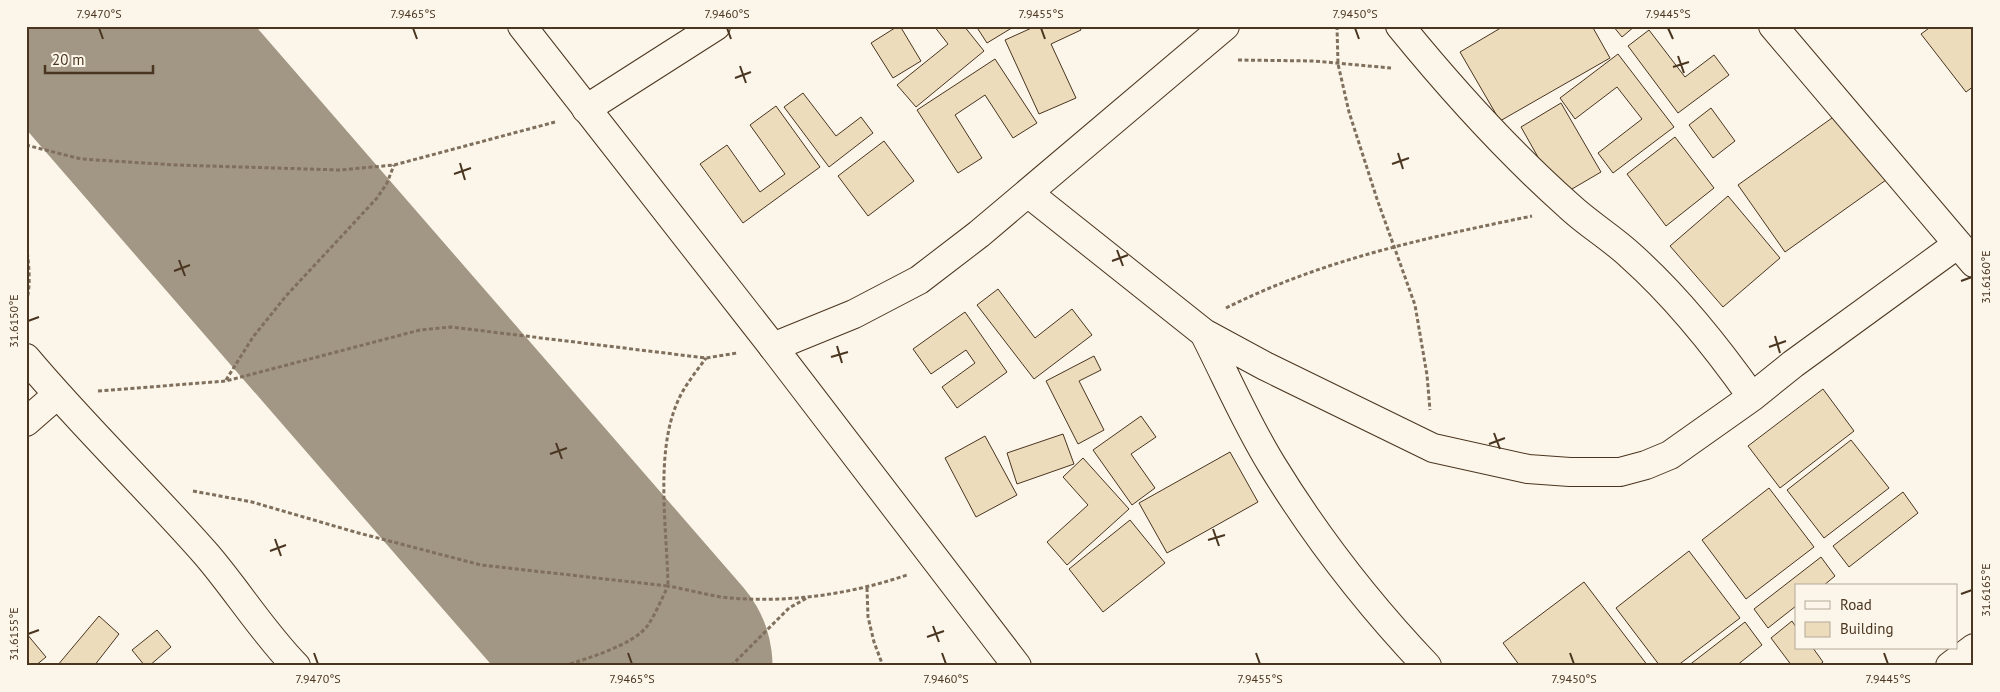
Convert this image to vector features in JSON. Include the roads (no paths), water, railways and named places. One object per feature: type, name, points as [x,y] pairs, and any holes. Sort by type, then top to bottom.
[{"type":"street","points":[[522,26],[773,347],[1017,666]]},
{"type":"street","points":[[586,109],[716,26]]},
{"type":"street","points":[[773,347],[854,314],[919,280],[1028,192],[1225,26]]},
{"type":"street","points":[[1400,26],[1463,102],[1570,208],[1631,255],[1682,305],[1717,346],[1752,397]]},
{"type":"street","points":[[1028,192],[1199,328],[1265,366],[1433,448],[1528,469],[1620,472],[1646,465],[1670,455],[1752,397],[1793,364],[1966,253],[1772,26]]},
{"type":"street","points":[[1199,328],[1271,464],[1329,551],[1427,666]]},
{"type":"street","points":[[26,358],[57,395],[205,553],[244,601],[264,630],[296,666]]},
{"type":"street","points":[[26,422],[57,395]]},
{"type":"street","points":[[1950,666],[1974,648]]}]
